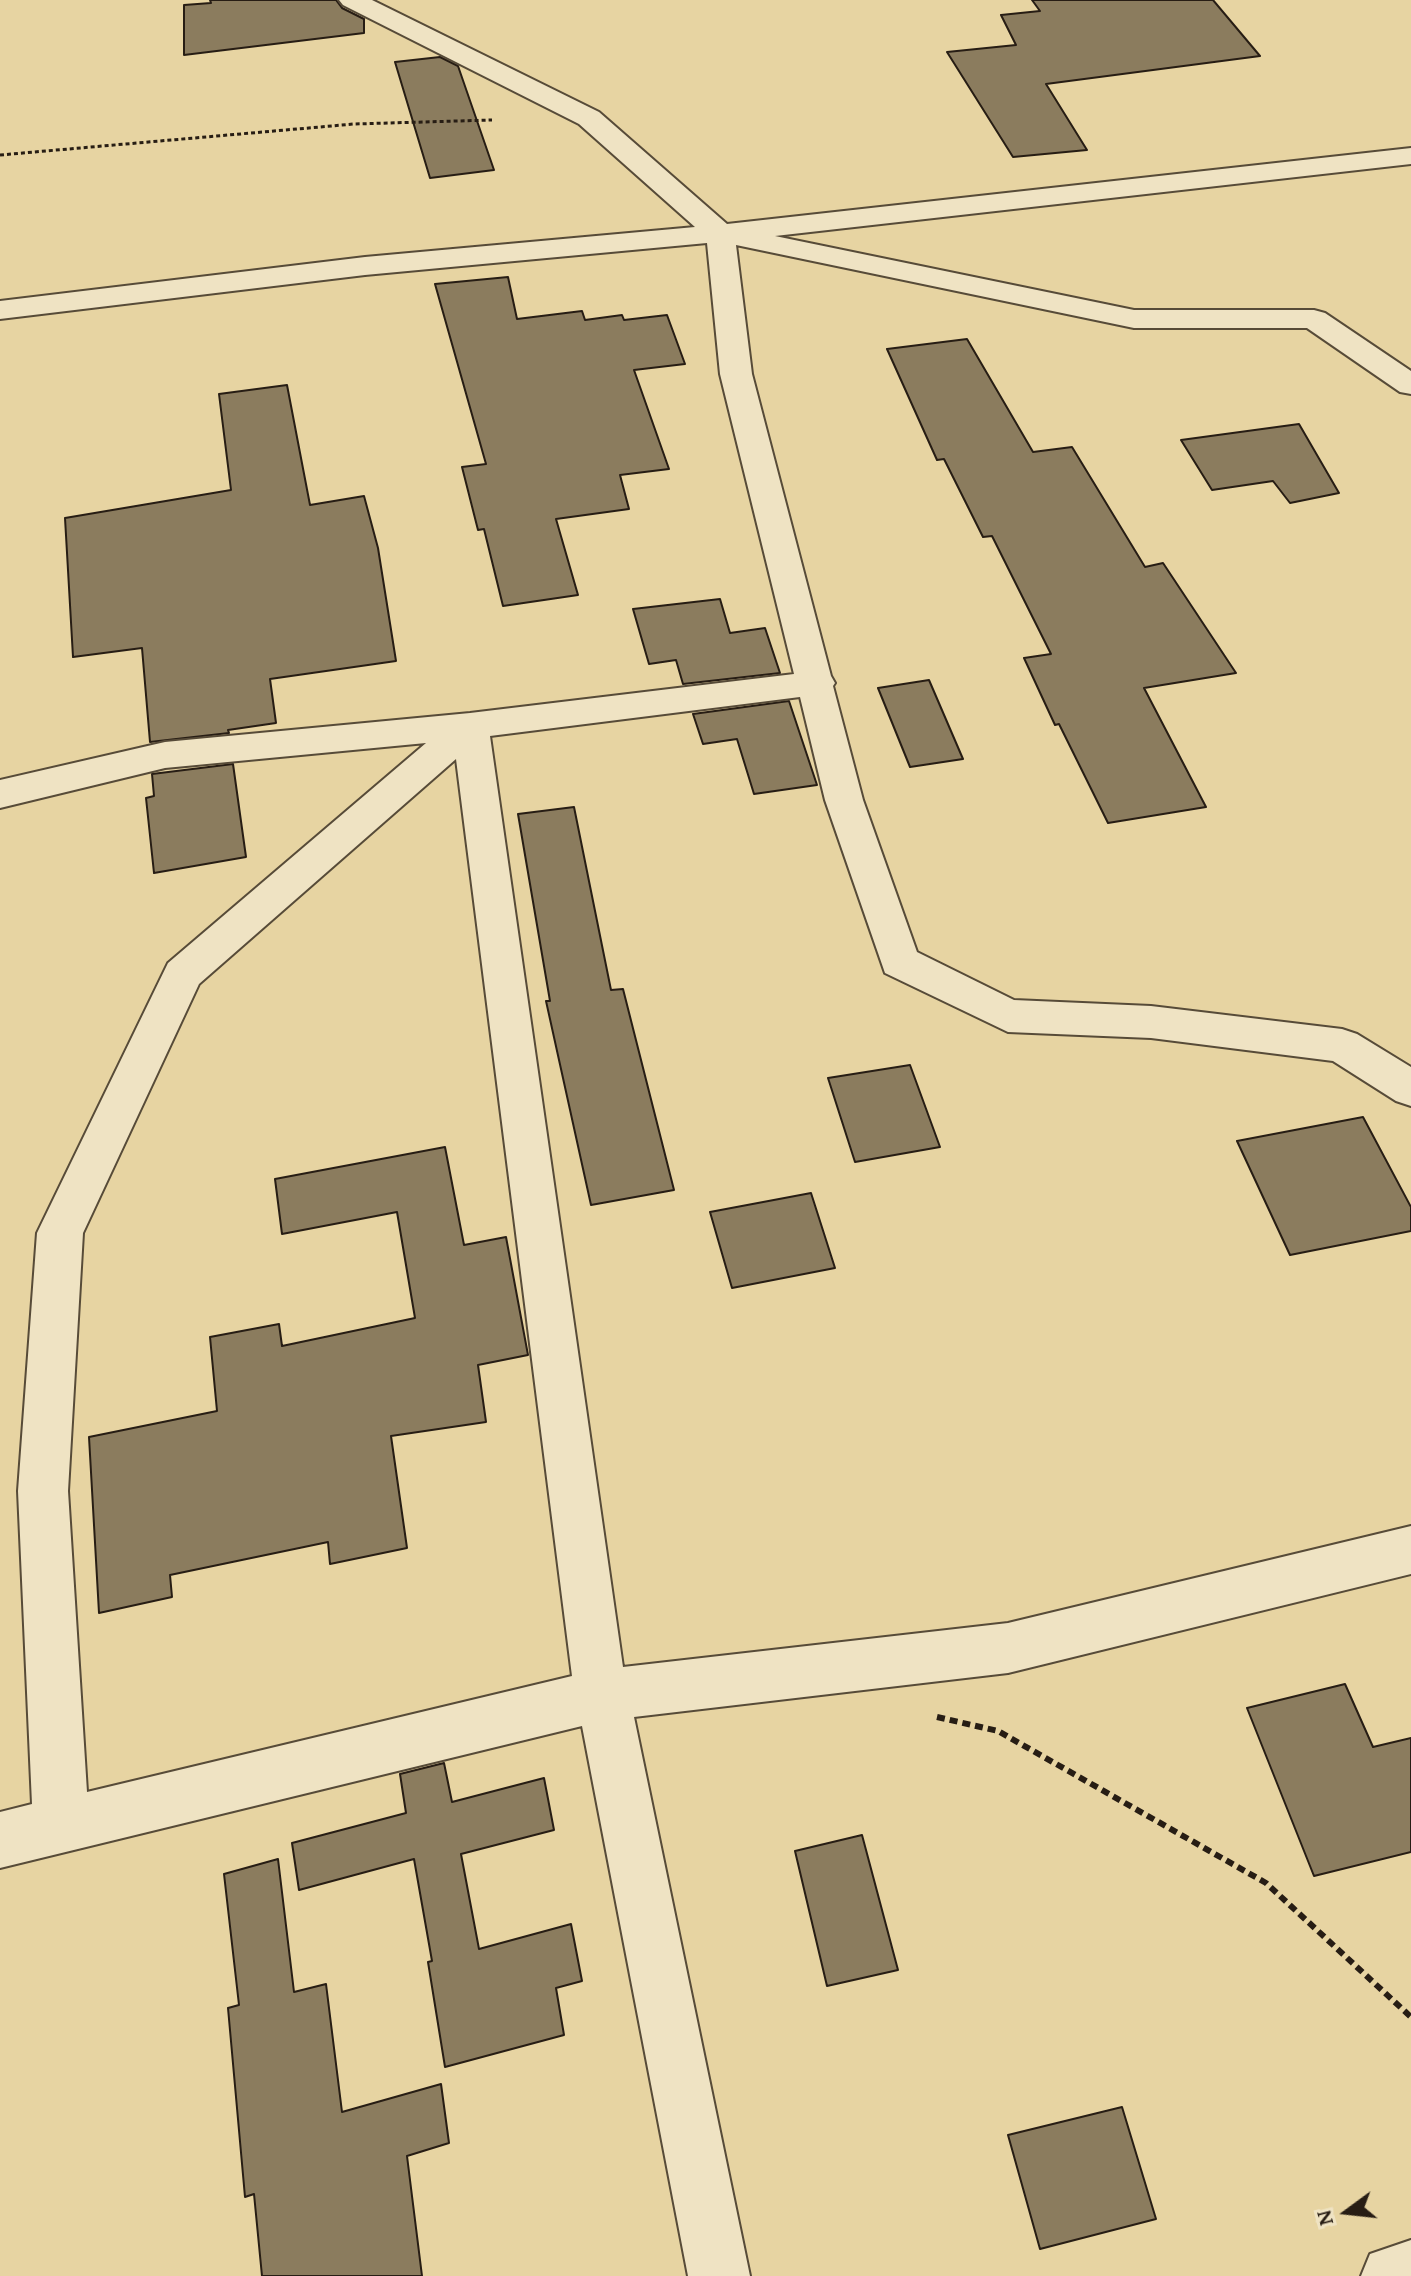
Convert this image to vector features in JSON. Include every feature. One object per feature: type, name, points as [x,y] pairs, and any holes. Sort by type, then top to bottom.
[{"type":"street","points":[[356,1],[589,118],[720,233],[1134,319],[1314,319],[1411,385]]},
{"type":"street","points":[[0,310],[365,266],[720,233],[1411,156]]},
{"type":"street","points":[[720,233],[736,374],[817,683],[844,800],[900,962],[1008,1016],[1151,1022],[1342,1046],[1411,1089]]},
{"type":"street","points":[[0,794],[165,755],[470,726],[817,683]]},
{"type":"street","points":[[470,726],[593,1641],[719,2276]]},
{"type":"street","points":[[61,1823],[43,1491],[60,1233],[183,974],[470,726]]},
{"type":"street","points":[[0,1840],[603,1695],[1008,1648],[1411,1550]]},
{"type":"street","points":[[1392,2276],[1411,2271]]},
{"type":"path","points":[[0,155],[354,124],[495,120]]},
{"type":"path","points":[[921,1713],[998,1731],[1266,1883],[1411,2017]]},
{"type":"building","points":[[210,0],[336,0],[342,8],[364,19],[364,33],[184,55],[184,5],[211,3]]},
{"type":"building","points":[[1032,0],[1213,0],[1260,56],[1046,84],[1087,150],[1013,157],[947,52],[1016,45],[1001,15],[1040,11]]},
{"type":"building","points":[[440,57],[458,66],[494,170],[430,178],[395,62]]},
{"type":"building","points":[[508,277],[517,319],[582,311],[585,320],[622,315],[624,320],[667,315],[685,364],[634,370],[669,469],[620,475],[629,509],[556,519],[578,595],[503,606],[484,529],[478,530],[462,467],[486,464],[435,284]]},
{"type":"building","points":[[967,339],[1033,452],[1072,447],[1145,567],[1163,563],[1236,673],[1144,688],[1206,807],[1108,823],[1059,724],[1055,725],[1024,658],[1051,654],[992,536],[983,537],[944,459],[937,460],[887,349]]},
{"type":"building","points":[[287,385],[310,505],[364,496],[378,548],[396,661],[270,679],[276,723],[228,730],[229,733],[150,742],[142,648],[73,657],[65,518],[231,490],[219,394]]},
{"type":"building","points":[[1299,424],[1339,493],[1290,503],[1273,481],[1212,490],[1181,440]]},
{"type":"building","points":[[720,599],[730,633],[765,628],[780,673],[683,684],[676,660],[649,664],[633,609]]},
{"type":"building","points":[[929,680],[963,759],[910,767],[878,688]]},
{"type":"building","points":[[789,701],[817,785],[754,794],[737,739],[703,744],[693,714]]},
{"type":"building","points":[[233,764],[246,857],[154,873],[146,798],[154,796],[152,774]]},
{"type":"building","points":[[574,807],[611,990],[623,989],[674,1190],[591,1205],[546,1001],[550,1001],[518,814]]},
{"type":"building","points":[[910,1065],[940,1147],[855,1162],[828,1078]]},
{"type":"building","points":[[1363,1117],[1411,1207],[1411,1231],[1290,1255],[1237,1141]]},
{"type":"building","points":[[445,1147],[464,1245],[506,1237],[528,1355],[478,1365],[486,1422],[391,1436],[407,1548],[330,1564],[328,1542],[170,1575],[172,1597],[99,1613],[89,1437],[217,1411],[210,1337],[279,1324],[282,1346],[415,1318],[397,1212],[282,1234],[275,1179]]},
{"type":"building","points":[[811,1193],[835,1268],[732,1288],[710,1212]]},
{"type":"building","points":[[1345,1684],[1373,1747],[1411,1738],[1411,1852],[1314,1876],[1247,1708]]},
{"type":"building","points":[[444,1763],[452,1802],[544,1778],[554,1830],[461,1854],[479,1949],[571,1924],[582,1981],[556,1988],[564,2035],[445,2067],[428,1962],[432,1961],[414,1859],[299,1890],[292,1843],[406,1813],[400,1774]]},
{"type":"building","points":[[862,1835],[898,1970],[827,1986],[795,1851]]},
{"type":"building","points":[[278,1859],[294,1992],[326,1984],[342,2112],[441,2084],[449,2143],[407,2156],[422,2276],[262,2276],[254,2194],[245,2197],[228,2008],[239,2005],[224,1874]]},
{"type":"building","points":[[1122,2107],[1156,2219],[1040,2249],[1008,2135]]}]
